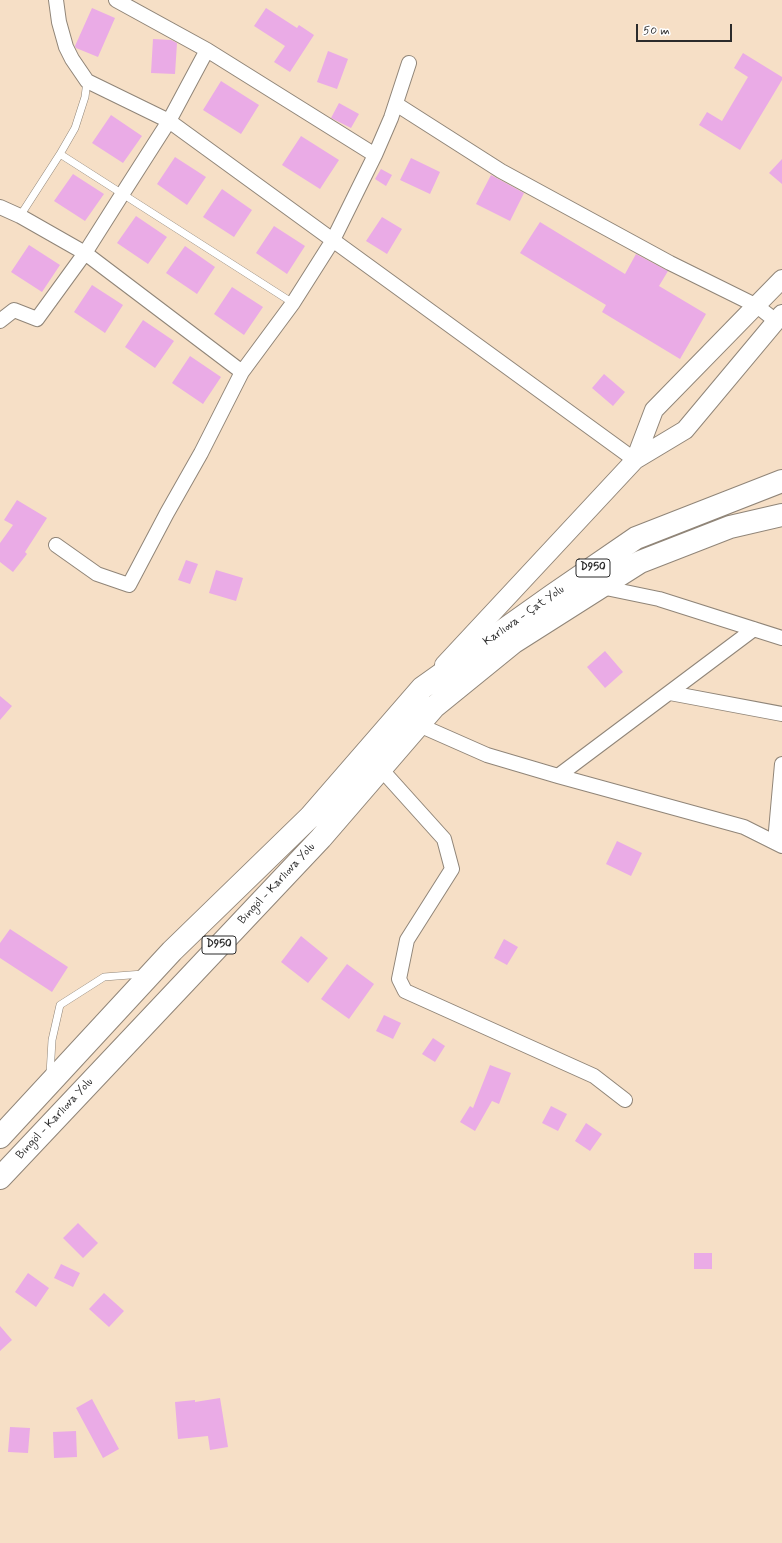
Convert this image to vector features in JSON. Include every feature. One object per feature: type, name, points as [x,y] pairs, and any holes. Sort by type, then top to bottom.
[{"type":"highway","name":"Karlıova - Çat Yolu","points":[[422,688],[636,538],[782,480]]},
{"type":"highway","name":"Karlıova - Çat Yolu","points":[[434,707],[514,642],[640,562],[730,527],[782,515]]},
{"type":"highway","name":"Bingöl - Karlıova Yolu","points":[[0,1137],[172,951],[310,817],[422,688]]},
{"type":"highway","name":"Bingöl - Karlıova Yolu","points":[[0,1178],[315,843],[434,707]]},
{"type":"street","points":[[56,0],[59,22],[66,47],[72,59],[87,81],[169,120],[635,460]]},
{"type":"street","points":[[116,0],[207,50],[376,155]]},
{"type":"street","points":[[0,321],[14,310],[37,320],[85,254],[169,120],[207,50]]},
{"type":"street","points":[[56,544],[97,574],[129,585],[201,453],[242,372],[293,303],[333,240],[376,155],[396,104],[409,63]]},
{"type":"street","points":[[396,104],[500,171],[670,263],[779,318],[685,430],[635,460],[422,688]]},
{"type":"street","points":[[0,207],[20,216],[85,254],[242,372]]},
{"type":"street","points":[[635,460],[654,410],[782,279]]},
{"type":"street","points":[[601,587],[659,599],[782,638]]},
{"type":"street","points":[[558,776],[754,630]]},
{"type":"street","points":[[670,693],[782,714]]},
{"type":"street","points":[[418,725],[487,754],[558,776],[744,827],[778,844],[782,764]]},
{"type":"street","points":[[381,768],[444,839],[452,869],[407,940],[399,979],[405,991],[594,1076],[625,1100]]},
{"type":"lane","points":[[20,216],[75,128],[80,114],[87,81]]},
{"type":"lane","points":[[60,154],[293,303]]},
{"type":"lane","points":[[49,1083],[52,1040],[60,1006],[104,977],[151,973]]},
{"type":"building","points":[[92,8],[115,18],[98,57],[76,48],[75,46]]},
{"type":"building","points":[[266,8],[297,28],[299,25],[314,35],[290,72],[274,62],[285,46],[254,26]]},
{"type":"building","points":[[153,39],[171,40],[177,43],[175,74],[151,73]]},
{"type":"building","points":[[328,51],[348,59],[337,89],[317,82]]},
{"type":"building","points":[[743,53],[782,77],[782,80],[740,150],[699,125],[707,112],[722,121],[748,77],[734,68]]},
{"type":"building","points":[[221,81],[259,105],[241,134],[203,110]]},
{"type":"building","points":[[339,103],[359,114],[351,128],[331,118]]},
{"type":"building","points":[[111,115],[142,136],[123,163],[92,143]]},
{"type":"building","points":[[301,136],[339,160],[320,189],[282,165]]},
{"type":"building","points":[[175,157],[206,177],[187,205],[157,184]]},
{"type":"building","points":[[411,158],[440,172],[430,194],[400,180]]},
{"type":"building","points":[[782,159],[782,184],[769,173]]},
{"type":"building","points":[[381,169],[392,175],[386,186],[375,179]]},
{"type":"building","points":[[73,174],[104,194],[85,221],[54,201]]},
{"type":"building","points":[[491,175],[524,193],[510,221],[476,204]]},
{"type":"building","points":[[222,189],[252,210],[234,237],[203,217]]},
{"type":"building","points":[[136,216],[167,237],[148,264],[117,243]]},
{"type":"building","points":[[382,217],[402,229],[387,254],[366,241]]},
{"type":"building","points":[[540,222],[625,274],[636,254],[668,271],[659,286],[706,314],[680,359],[602,312],[606,305],[520,253]]},
{"type":"building","points":[[274,226],[305,246],[287,274],[256,253]]},
{"type":"building","points":[[29,245],[60,265],[42,292],[11,272]]},
{"type":"building","points":[[185,246],[215,267],[197,294],[166,273]]},
{"type":"building","points":[[92,285],[123,305],[105,333],[74,312]]},
{"type":"building","points":[[232,287],[263,307],[244,335],[214,314]]},
{"type":"building","points":[[143,320],[174,341],[155,368],[125,347]]},
{"type":"building","points":[[190,356],[221,377],[203,404],[172,383]]},
{"type":"building","points":[[604,374],[625,392],[613,406],[592,388]]},
{"type":"building","points":[[17,500],[47,518],[25,552],[27,554],[13,572],[0,562],[0,543],[13,525],[4,520]]},
{"type":"building","points":[[186,560],[198,564],[190,584],[178,580]]},
{"type":"building","points":[[216,570],[243,578],[236,601],[209,593]]},
{"type":"building","points":[[605,651],[623,672],[605,688],[587,667]]},
{"type":"building","points":[[0,696],[12,706],[0,720]]},
{"type":"building","points":[[617,841],[642,853],[631,876],[606,864]]},
{"type":"building","points":[[10,929],[68,967],[52,992],[0,958],[0,943]]},
{"type":"building","points":[[301,936],[328,958],[308,983],[281,962]]},
{"type":"building","points":[[504,939],[518,947],[507,965],[494,958]]},
{"type":"building","points":[[347,964],[374,984],[349,1019],[321,999]]},
{"type":"building","points":[[384,1015],[401,1023],[393,1039],[376,1031]]},
{"type":"building","points":[[433,1038],[445,1046],[435,1062],[422,1054]]},
{"type":"building","points":[[490,1065],[511,1073],[499,1104],[492,1101],[475,1131],[460,1122],[470,1106],[473,1108]]},
{"type":"building","points":[[551,1106],[567,1114],[558,1131],[542,1123]]},
{"type":"building","points":[[586,1123],[602,1134],[590,1151],[575,1141]]},
{"type":"building","points":[[78,1223],[98,1243],[83,1258],[63,1238]]},
{"type":"building","points":[[694,1253],[712,1253],[712,1269],[694,1269]]},
{"type":"building","points":[[61,1264],[80,1273],[73,1287],[54,1278]]},
{"type":"building","points":[[28,1273],[49,1288],[36,1307],[15,1292]]},
{"type":"building","points":[[104,1293],[124,1311],[109,1327],[89,1309]]},
{"type":"building","points":[[0,1326],[12,1340],[0,1351]]},
{"type":"building","points":[[220,1398],[228,1447],[210,1450],[208,1436],[178,1439],[175,1402],[195,1400],[195,1402]]},
{"type":"building","points":[[92,1399],[119,1449],[103,1458],[76,1408]]},
{"type":"building","points":[[10,1427],[30,1428],[28,1453],[8,1452]]},
{"type":"building","points":[[76,1431],[77,1457],[54,1458],[53,1432]]}]
